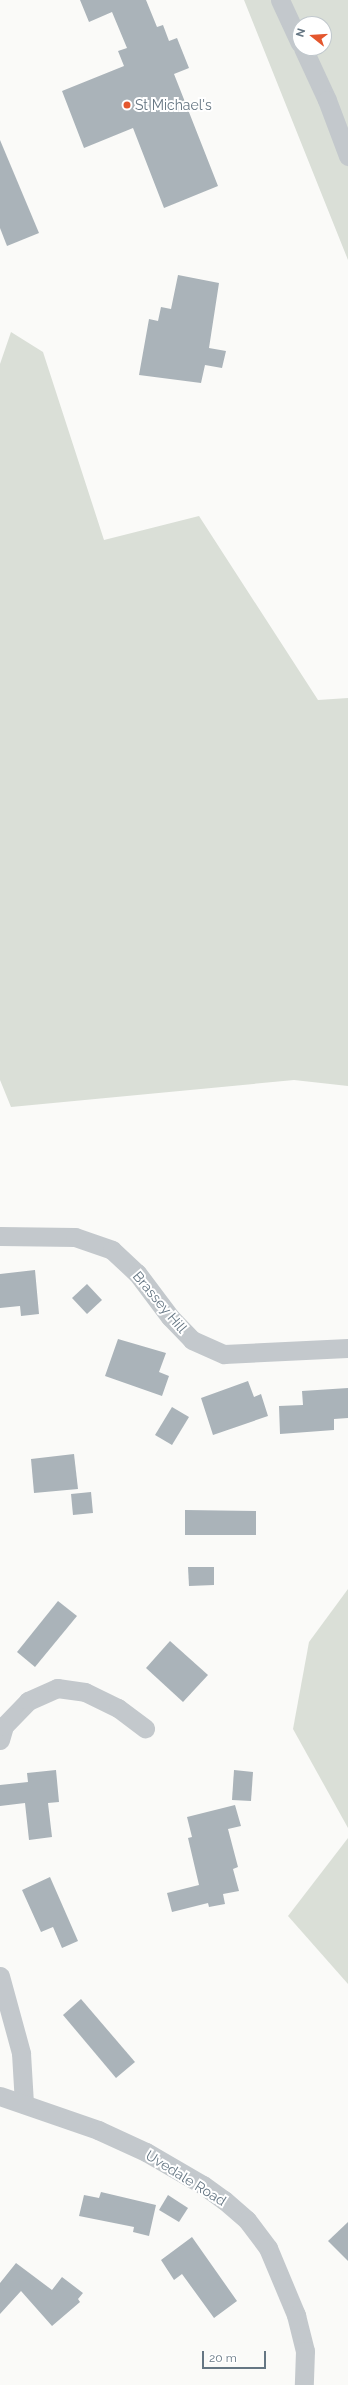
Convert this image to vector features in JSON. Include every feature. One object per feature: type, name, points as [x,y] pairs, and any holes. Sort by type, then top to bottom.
[{"type":"street","points":[[280,0],[292,26]]},
{"type":"street","points":[[306,56],[327,100],[348,156]]},
{"type":"street","name":"Brassey Hill","points":[[0,1236],[75,1238],[112,1250],[137,1273],[170,1317],[192,1340],[224,1354],[348,1348]]},
{"type":"street","points":[[0,1740],[4,1726],[28,1701],[57,1688],[85,1692],[118,1708],[145,1728]]},
{"type":"street","points":[[0,1976],[21,2053],[24,2104]]},
{"type":"street","name":"Uvedale Road","points":[[0,2096],[98,2130],[146,2152],[202,2185],[224,2200],[247,2220],[268,2248],[296,2315],[305,2351],[304,2385]]},
{"type":"shaded area","points":[[244,0],[348,0],[348,260]]},
{"type":"shaded area","points":[[11,332],[43,352],[104,540],[199,516],[318,700],[348,698],[348,1086],[294,1080],[11,1107],[0,1080],[0,364]]},
{"type":"shaded area","points":[[348,1589],[348,1828],[293,1729],[309,1642]]},
{"type":"shaded area","points":[[348,1838],[348,1984],[288,1916]]},
{"type":"building","name":"St Michael's","points":[[80,0],[146,0],[157,27],[163,25],[169,41],[177,38],[189,68],[174,74],[218,186],[164,208],[133,128],[84,148],[62,91],[124,66],[118,51],[127,48],[112,12],[89,22]]},
{"type":"building","points":[[0,140],[39,233],[7,246],[0,228]]},
{"type":"building","points":[[178,275],[219,283],[209,348],[226,351],[222,368],[205,365],[201,383],[139,375],[149,319],[158,321],[161,307],[171,309]]},
{"type":"building","points":[[35,1270],[39,1314],[21,1316],[20,1306],[0,1308],[0,1274]]},
{"type":"building","points":[[87,1284],[102,1300],[87,1314],[72,1298]]},
{"type":"building","points":[[118,1339],[166,1353],[159,1372],[169,1376],[162,1396],[105,1376]]},
{"type":"building","points":[[248,1381],[254,1397],[261,1394],[268,1416],[213,1435],[201,1398]]},
{"type":"building","points":[[348,1388],[348,1418],[334,1419],[334,1430],[280,1434],[279,1406],[303,1405],[302,1391]]},
{"type":"building","points":[[172,1407],[189,1417],[172,1445],[155,1435]]},
{"type":"building","points":[[74,1454],[78,1489],[34,1493],[31,1459]]},
{"type":"building","points":[[91,1492],[93,1513],[73,1515],[71,1494]]},
{"type":"building","points":[[185,1510],[256,1511],[256,1535],[185,1535]]},
{"type":"building","points":[[188,1567],[214,1567],[214,1585],[189,1586]]},
{"type":"building","points":[[58,1601],[77,1616],[35,1667],[17,1652]]},
{"type":"building","points":[[170,1641],[208,1675],[183,1702],[146,1668]]},
{"type":"building","points":[[56,1770],[59,1802],[48,1803],[52,1837],[29,1840],[25,1803],[0,1806],[0,1785],[28,1782],[27,1773]]},
{"type":"building","points":[[234,1770],[253,1772],[251,1801],[232,1800]]},
{"type":"building","points":[[235,1805],[241,1826],[228,1829],[238,1867],[233,1869],[239,1891],[223,1894],[225,1904],[209,1907],[208,1903],[172,1912],[167,1893],[199,1885],[188,1838],[192,1837],[187,1817]]},
{"type":"building","points":[[50,1877],[78,1941],[62,1948],[53,1927],[41,1932],[22,1890]]},
{"type":"building","points":[[81,1999],[135,2062],[116,2078],[63,2015]]},
{"type":"building","points":[[101,2192],[156,2205],[149,2236],[133,2232],[134,2227],[79,2216],[84,2195],[99,2198]]},
{"type":"building","points":[[168,2195],[188,2208],[179,2222],[159,2210]]},
{"type":"building","points":[[348,2222],[348,2261],[328,2241]]},
{"type":"building","points":[[192,2237],[237,2301],[214,2318],[182,2274],[174,2280],[161,2260]]},
{"type":"building","points":[[16,2263],[52,2290],[62,2277],[83,2293],[78,2299],[80,2302],[52,2326],[21,2291],[0,2314],[0,2283]]},
{"type":"place","name":"St Michael's","points":[[127,105]]}]
